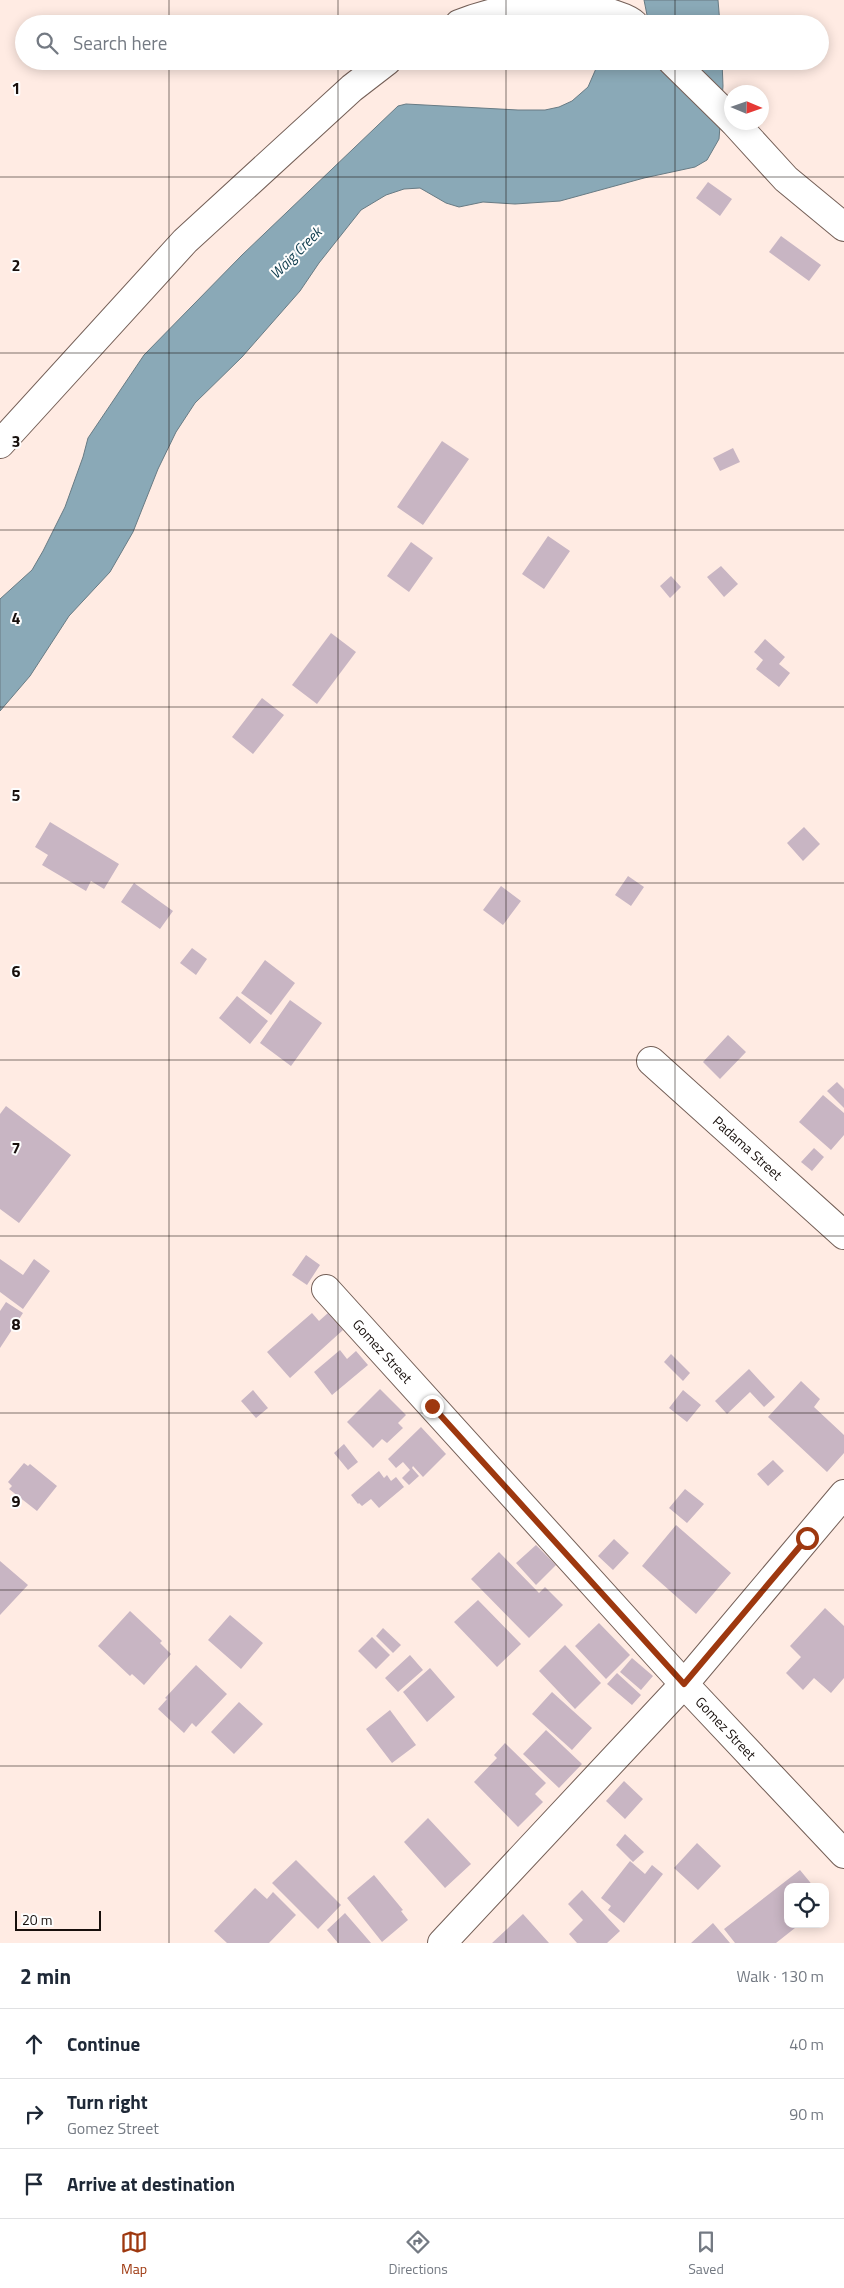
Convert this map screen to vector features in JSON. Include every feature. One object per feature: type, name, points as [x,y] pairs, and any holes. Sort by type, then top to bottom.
[{"type":"street","points":[[481,15],[546,2],[592,7],[612,15]]},
{"type":"street","points":[[0,444],[185,241],[352,88],[375,70]]},
{"type":"street","points":[[681,70],[724,113]]},
{"type":"street","points":[[741,130],[786,179],[844,228]]},
{"type":"street","name":"Padama Street","points":[[651,1061],[844,1235]]},
{"type":"street","name":"Gomez Street","points":[[326,1289],[684,1684],[844,1854]]},
{"type":"street","points":[[442,1943],[684,1684],[844,1494]]},
{"type":"water","points":[[644,0],[718,0],[719,15],[647,15]]},
{"type":"water","name":"Waig Creek","points":[[595,70],[722,70],[719,139],[707,160],[695,167],[644,178],[560,201],[515,204],[483,202],[459,207],[446,203],[420,188],[404,189],[386,195],[361,210],[319,263],[300,291],[242,357],[195,403],[176,432],[158,469],[133,532],[110,572],[69,616],[30,676],[0,711],[0,599],[32,570],[65,507],[88,438],[144,355],[242,255],[398,106],[406,104],[545,110],[559,107],[572,101],[588,87]]},
{"type":"building","points":[[708,182],[732,199],[720,216],[696,198]]},
{"type":"building","points":[[781,236],[821,265],[809,281],[769,252]]},
{"type":"building","points":[[442,441],[469,459],[423,525],[397,507]]},
{"type":"building","points":[[733,448],[740,462],[720,471],[713,458]]},
{"type":"building","points":[[548,536],[570,551],[544,589],[522,574]]},
{"type":"building","points":[[411,542],[433,558],[409,592],[387,576]]},
{"type":"building","points":[[721,566],[738,584],[724,597],[707,577]]},
{"type":"building","points":[[671,576],[681,587],[670,598],[660,586]]},
{"type":"building","points":[[331,633],[356,652],[317,704],[292,685]]},
{"type":"building","points":[[765,639],[785,657],[779,664],[790,673],[779,687],[756,669],[763,660],[754,652]]},
{"type":"building","points":[[262,698],[284,715],[253,754],[232,737]]},
{"type":"building","points":[[50,822],[119,864],[104,889],[91,881],[86,891],[42,865],[48,855],[35,847]]},
{"type":"building","points":[[804,827],[820,844],[803,861],[787,843]]},
{"type":"building","points":[[628,876],[644,887],[631,906],[615,895]]},
{"type":"building","points":[[134,883],[173,911],[160,929],[121,902]]},
{"type":"building","points":[[501,886],[521,901],[503,925],[483,910]]},
{"type":"building","points":[[192,948],[207,959],[196,975],[180,963]]},
{"type":"building","points":[[265,960],[295,983],[271,1015],[241,993]]},
{"type":"building","points":[[237,996],[268,1021],[250,1044],[219,1018]]},
{"type":"building","points":[[290,1000],[322,1023],[291,1066],[260,1043]]},
{"type":"building","points":[[728,1035],[746,1052],[720,1079],[703,1062]]},
{"type":"building","points":[[837,1082],[844,1089],[844,1108],[827,1091]]},
{"type":"building","points":[[823,1095],[844,1113],[844,1135],[831,1150],[799,1122]]},
{"type":"building","points":[[6,1106],[71,1155],[19,1223],[0,1209],[0,1114]]},
{"type":"building","points":[[814,1148],[824,1157],[812,1171],[801,1162]]},
{"type":"building","points":[[306,1255],[320,1265],[307,1285],[292,1275]]},
{"type":"building","points":[[0,1259],[23,1275],[34,1259],[50,1271],[23,1309],[0,1292]]},
{"type":"building","points":[[6,1302],[23,1313],[0,1348],[0,1311]]},
{"type":"building","points":[[312,1313],[319,1321],[328,1313],[343,1330],[290,1378],[267,1352]]},
{"type":"building","points":[[340,1350],[347,1359],[356,1351],[368,1365],[332,1395],[314,1372]]},
{"type":"building","points":[[671,1354],[690,1373],[683,1381],[664,1362]]},
{"type":"building","points":[[749,1369],[775,1397],[764,1407],[750,1392],[727,1414],[715,1401]]},
{"type":"building","points":[[801,1381],[820,1399],[814,1407],[844,1435],[844,1453],[827,1472],[768,1417]]},
{"type":"building","points":[[380,1389],[406,1415],[398,1423],[403,1428],[387,1443],[382,1439],[373,1448],[347,1422]]},
{"type":"building","points":[[253,1390],[268,1408],[256,1418],[241,1401]]},
{"type":"building","points":[[683,1390],[701,1405],[687,1422],[669,1408]]},
{"type":"building","points":[[421,1427],[446,1454],[423,1477],[413,1466],[412,1468],[419,1476],[409,1485],[402,1478],[410,1470],[403,1462],[396,1468],[388,1459]]},
{"type":"building","points":[[344,1444],[358,1462],[348,1470],[334,1453]]},
{"type":"building","points":[[773,1460],[784,1471],[768,1486],[757,1474]]},
{"type":"building","points":[[24,1463],[28,1466],[30,1464],[57,1486],[37,1511],[9,1489],[12,1486],[8,1482]]},
{"type":"building","points":[[379,1471],[384,1478],[387,1475],[391,1481],[396,1477],[404,1487],[379,1508],[371,1499],[362,1506],[358,1504],[351,1495]]},
{"type":"building","points":[[685,1489],[704,1504],[687,1523],[669,1508]]},
{"type":"building","points":[[676,1525],[731,1573],[696,1614],[642,1566]]},
{"type":"building","points":[[614,1539],[629,1553],[613,1570],[598,1556]]},
{"type":"building","points":[[536,1545],[556,1565],[536,1585],[516,1563]]},
{"type":"building","points":[[499,1552],[539,1593],[545,1587],[563,1605],[529,1638],[471,1579]]},
{"type":"building","points":[[0,1561],[28,1585],[0,1615]]},
{"type":"building","points":[[478,1600],[521,1644],[497,1667],[454,1622]]},
{"type":"building","points":[[825,1608],[844,1626],[844,1678],[831,1693],[814,1678],[803,1690],[786,1673],[801,1657],[790,1646]]},
{"type":"building","points":[[130,1611],[162,1641],[160,1643],[171,1654],[144,1685],[132,1674],[130,1676],[98,1646]]},
{"type":"building","points":[[230,1615],[263,1643],[241,1669],[208,1640]]},
{"type":"building","points":[[599,1623],[630,1655],[606,1679],[575,1646]]},
{"type":"building","points":[[383,1628],[401,1645],[393,1653],[376,1636]]},
{"type":"building","points":[[372,1637],[390,1655],[376,1669],[358,1651]]},
{"type":"building","points":[[565,1645],[601,1683],[575,1709],[539,1671]]},
{"type":"building","points":[[410,1655],[423,1670],[398,1692],[385,1678]]},
{"type":"building","points":[[632,1658],[653,1676],[641,1690],[620,1672]]},
{"type":"building","points":[[196,1665],[227,1694],[196,1727],[192,1723],[184,1733],[158,1709],[167,1699],[165,1698]]},
{"type":"building","points":[[430,1668],[455,1697],[427,1722],[403,1692]]},
{"type":"building","points":[[617,1673],[641,1695],[632,1705],[607,1684]]},
{"type":"building","points":[[552,1692],[592,1728],[572,1750],[532,1714]]},
{"type":"building","points":[[239,1702],[263,1724],[234,1754],[211,1732]]},
{"type":"building","points":[[390,1710],[416,1745],[392,1763],[366,1729]]},
{"type":"building","points":[[546,1730],[582,1764],[559,1788],[523,1754]]},
{"type":"building","points":[[505,1743],[546,1783],[535,1794],[543,1802],[518,1827],[474,1782],[497,1758],[494,1755]]},
{"type":"building","points":[[624,1781],[643,1799],[625,1819],[606,1801]]},
{"type":"building","points":[[428,1818],[471,1864],[445,1888],[404,1842]]},
{"type":"building","points":[[625,1834],[644,1852],[633,1862],[616,1845]]},
{"type":"building","points":[[697,1843],[721,1866],[698,1890],[674,1868]]},
{"type":"building","points":[[296,1860],[341,1905],[318,1929],[272,1883]]},
{"type":"building","points":[[630,1861],[645,1874],[652,1865],[663,1874],[624,1923],[608,1910],[611,1906],[601,1898]]},
{"type":"building","points":[[800,1870],[811,1883],[784,1883],[784,1928],[795,1928],[776,1943],[735,1943],[724,1929]]},
{"type":"building","points":[[374,1875],[403,1910],[401,1911],[408,1920],[382,1942],[347,1898]]},
{"type":"building","points":[[255,1888],[267,1899],[273,1892],[296,1915],[269,1943],[227,1943],[214,1931]]},
{"type":"building","points":[[582,1890],[620,1931],[607,1943],[577,1943],[569,1934],[583,1920],[568,1904]]},
{"type":"building","points":[[345,1913],[371,1943],[338,1943],[327,1930]]},
{"type":"building","points":[[523,1914],[549,1943],[492,1943]]},
{"type":"building","points":[[713,1923],[730,1943],[691,1943]]},
{"type":"route","points":[[432,1406],[684,1684],[807,1538]]}]
